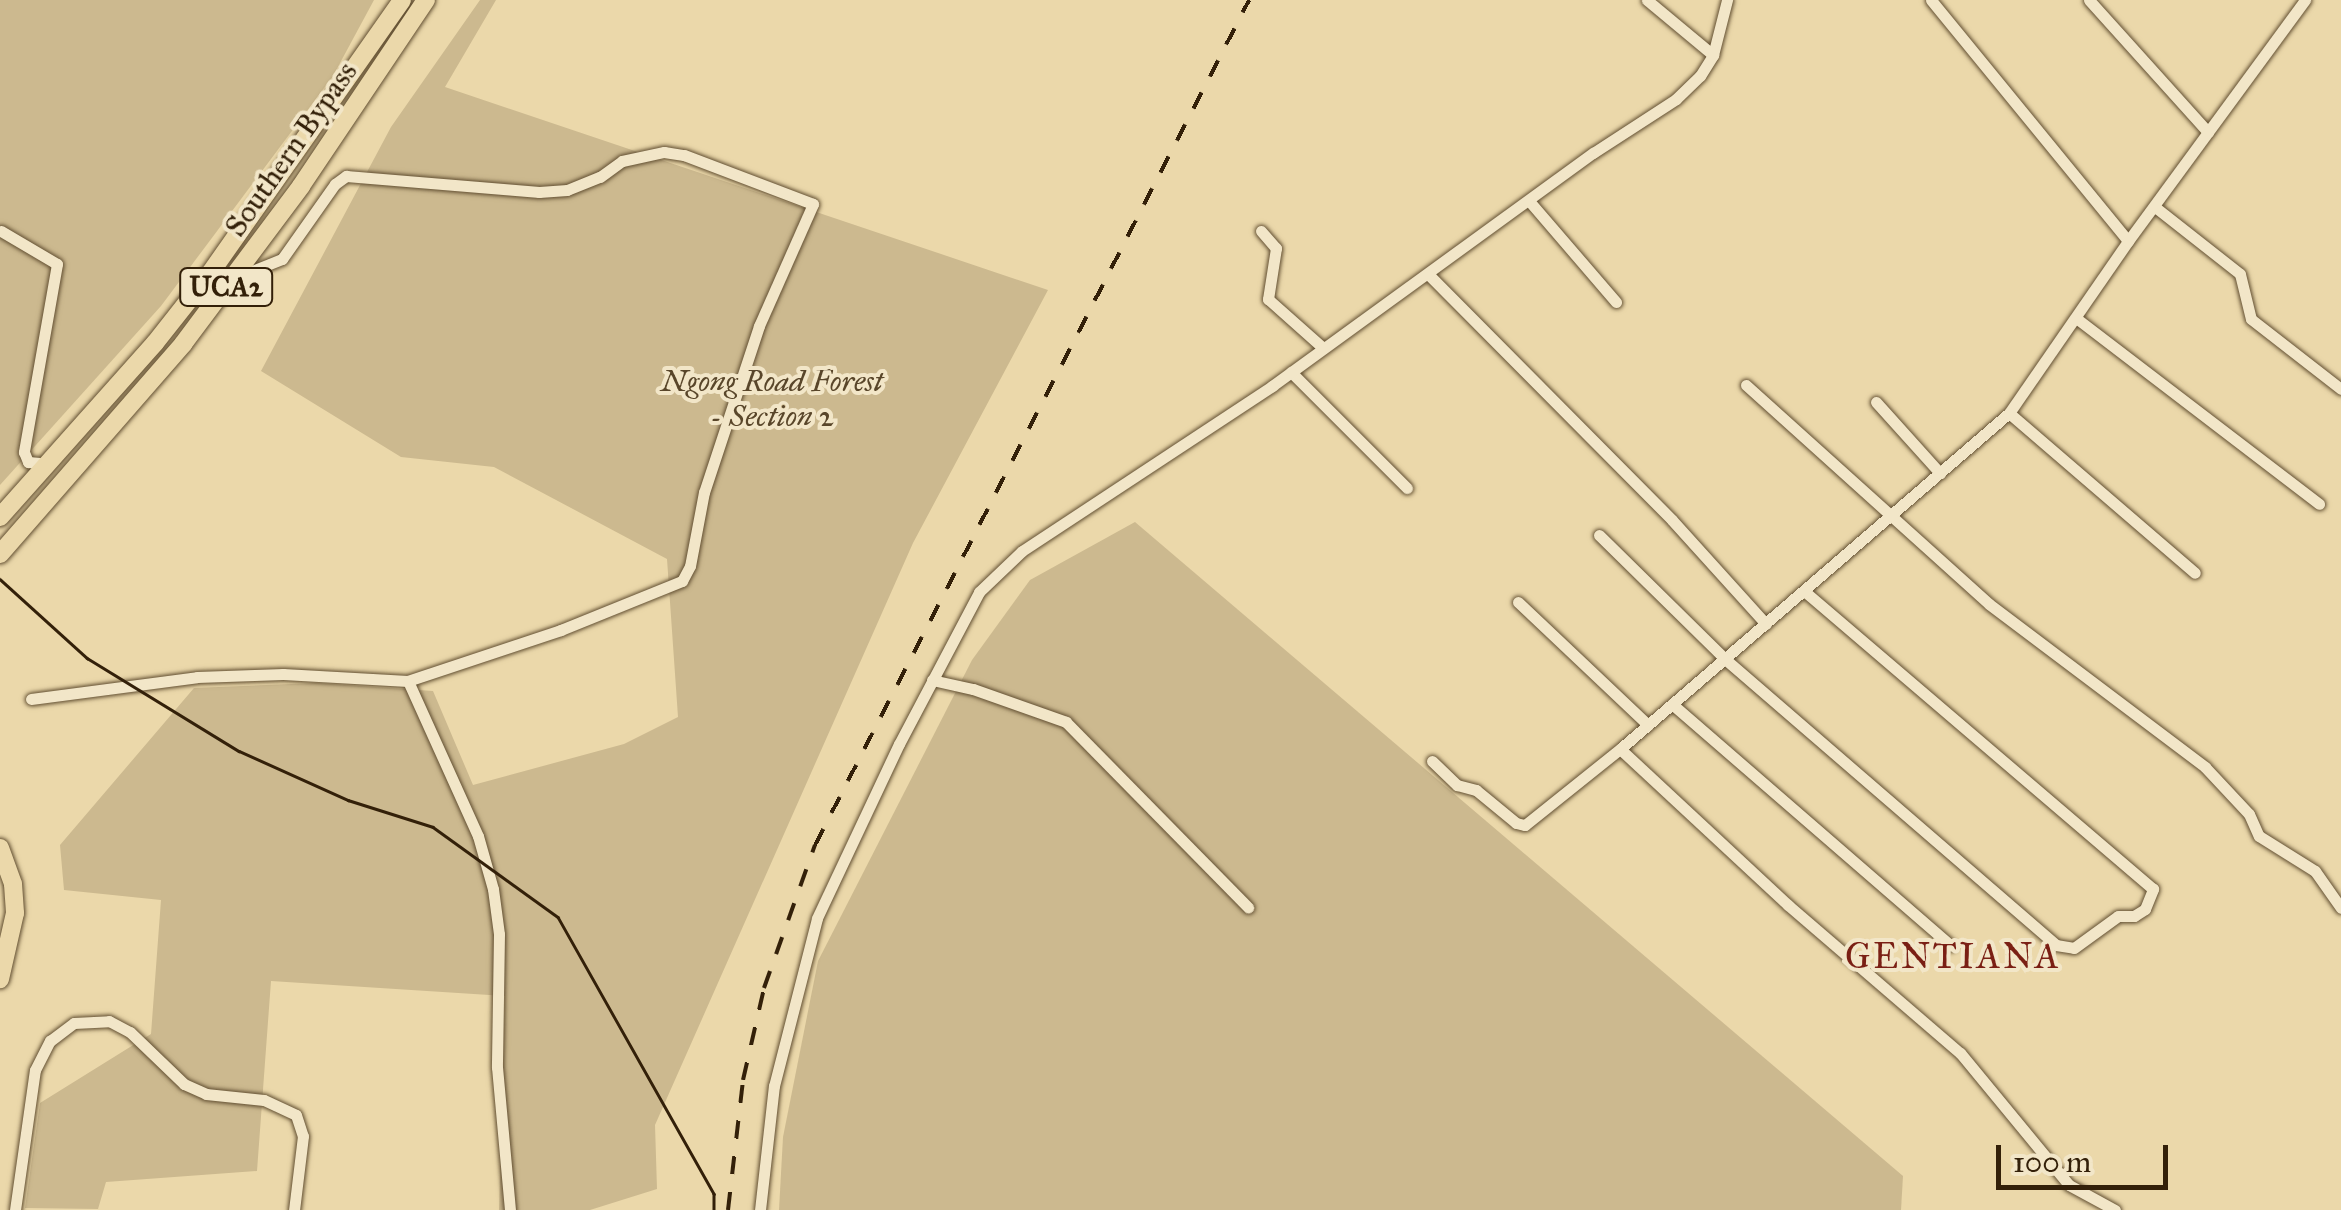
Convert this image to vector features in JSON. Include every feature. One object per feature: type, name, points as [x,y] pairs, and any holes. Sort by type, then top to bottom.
[{"type":"highway","name":"Southern Bypass","points":[[0,517],[155,343],[249,222],[402,0]]},
{"type":"highway","name":"Southern Bypass","points":[[0,554],[125,414],[232,279],[356,108],[426,0]]},
{"type":"highway","points":[[0,509],[21,494]]},
{"type":"highway","points":[[0,848],[12,884],[14,912],[12,940],[0,980]]},
{"type":"street","points":[[1647,0],[1712,55]]},
{"type":"street","points":[[760,1210],[774,1086],[817,918],[962,621],[997,570],[1291,372],[1593,153],[1676,99],[1700,76],[1712,55],[1727,0]]},
{"type":"street","points":[[1931,0],[2128,241]]},
{"type":"street","points":[[2089,0],[2208,132]]},
{"type":"street","points":[[1432,761],[1457,785],[1476,790],[1516,823],[1525,824],[1620,749],[1889,518],[2009,413],[2128,241],[2306,0]]},
{"type":"street","points":[[31,700],[197,677],[298,674],[408,681],[528,642],[682,581],[690,566],[704,492],[760,326],[813,204],[684,155],[664,152],[622,161],[600,177],[567,190],[540,192],[346,176],[335,184],[282,259],[232,279]]},
{"type":"street","points":[[1530,202],[1616,302]]},
{"type":"street","points":[[2155,207],[2228,261],[2240,274],[2252,319],[2341,390]]},
{"type":"street","points":[[1,231],[57,264],[24,456],[34,464],[49,464]]},
{"type":"street","points":[[1261,231],[1276,248],[1268,300],[1323,348]]},
{"type":"street","points":[[1428,274],[1682,531],[1766,624]]},
{"type":"street","points":[[2076,318],[2319,504]]},
{"type":"street","points":[[1291,372],[1408,488]]},
{"type":"street","points":[[1746,385],[1889,518],[1989,604],[2205,768],[2250,814],[2260,836],[2315,871],[2341,908]]},
{"type":"street","points":[[1876,402],[1940,473]]},
{"type":"street","points":[[2009,413],[2195,573]]},
{"type":"street","points":[[1599,535],[1724,659],[2056,945],[2074,948],[2118,916],[2134,916],[2145,908],[2153,889],[1804,591]]},
{"type":"street","points":[[1518,602],[1648,725]]},
{"type":"street","points":[[932,680],[972,689],[1066,722],[1248,907]]},
{"type":"street","points":[[408,681],[478,836],[493,889],[499,934],[497,1067],[510,1210]]},
{"type":"street","points":[[1672,704],[1951,946]]},
{"type":"street","points":[[1620,749],[1788,905],[1960,1053],[2069,1185],[2114,1210]]},
{"type":"street","points":[[15,1210],[36,1070],[50,1041],[74,1023],[109,1020],[130,1032],[184,1084],[206,1094],[264,1100],[296,1115],[303,1136],[294,1210]]},
{"type":"green space","points":[[0,0],[374,0],[333,76],[161,306],[0,485]]},
{"type":"green space","name":"Ngong Road Forest - Section 2","points":[[480,0],[496,0],[445,87],[1048,290],[913,543],[655,1125],[657,1189],[590,1210],[499,1210],[505,996],[271,981],[257,1171],[106,1182],[98,1209],[25,1208],[40,1103],[151,1034],[161,900],[64,890],[60,845],[194,688],[316,683],[433,691],[473,785],[624,744],[678,717],[667,559],[494,467],[401,457],[261,371],[391,127]]},
{"type":"green space","points":[[1135,522],[1903,1176],[1901,1210],[779,1210],[783,1137],[818,961],[972,660],[1030,580]]},
{"type":"tram line","points":[[0,579],[87,658],[239,751],[348,800],[433,827],[558,917],[714,1194],[714,1210]]},
{"type":"railway","points":[[728,1210],[743,1080],[764,988],[815,845],[1249,0]]},
{"type":"district","name":"GENTIANA","points":[[1953,957]]}]
